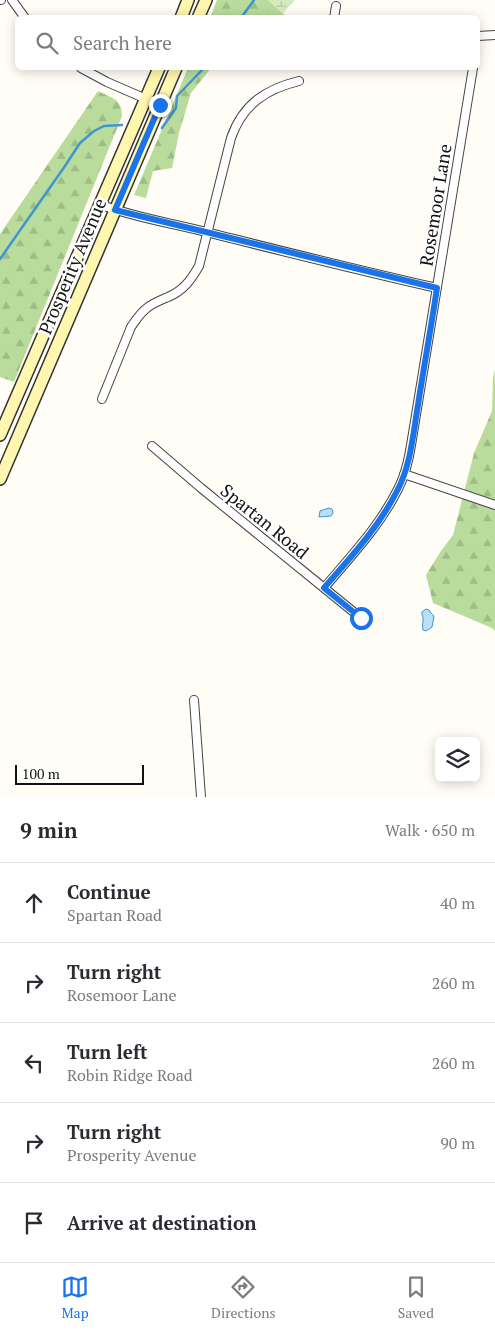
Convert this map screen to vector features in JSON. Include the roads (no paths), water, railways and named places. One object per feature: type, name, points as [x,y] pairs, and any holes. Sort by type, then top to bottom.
[{"type":"main road","points":[[182,15],[188,0]]},
{"type":"main road","points":[[199,15],[206,0]]},
{"type":"main road","name":"Prosperity Avenue","points":[[0,435],[158,70]]},
{"type":"main road","name":"Prosperity Avenue","points":[[0,479],[175,70]]},
{"type":"street","points":[[12,0],[23,15]]},
{"type":"street","points":[[334,15],[336,6]]},
{"type":"street","points":[[480,36],[495,35]]},
{"type":"street","points":[[85,70],[160,105]]},
{"type":"street","name":"Rosemoor Lane","points":[[324,588],[376,526],[389,506],[404,474],[413,433],[473,70]]},
{"type":"street","points":[[102,399],[132,326],[138,316],[146,308],[183,288],[192,279],[199,266],[231,138],[240,119],[252,104],[266,93],[280,86],[299,81]]},
{"type":"street","points":[[100,204],[115,210],[263,247],[437,288]]},
{"type":"street","name":"Spartan Road","points":[[152,446],[361,618]]},
{"type":"street","points":[[404,474],[495,504]]},
{"type":"street","points":[[194,700],[200,797]]},
{"type":"water","points":[[332,509],[333,513],[331,516],[319,517],[320,511]]},
{"type":"water","points":[[426,609],[434,616],[432,627],[426,631],[423,630],[422,612]]},
{"type":"waterway","points":[[243,15],[254,0]]},
{"type":"waterway","points":[[162,128],[176,108],[177,96],[202,70]]},
{"type":"waterway","points":[[0,259],[80,143],[94,131],[104,126],[122,125]]}]
